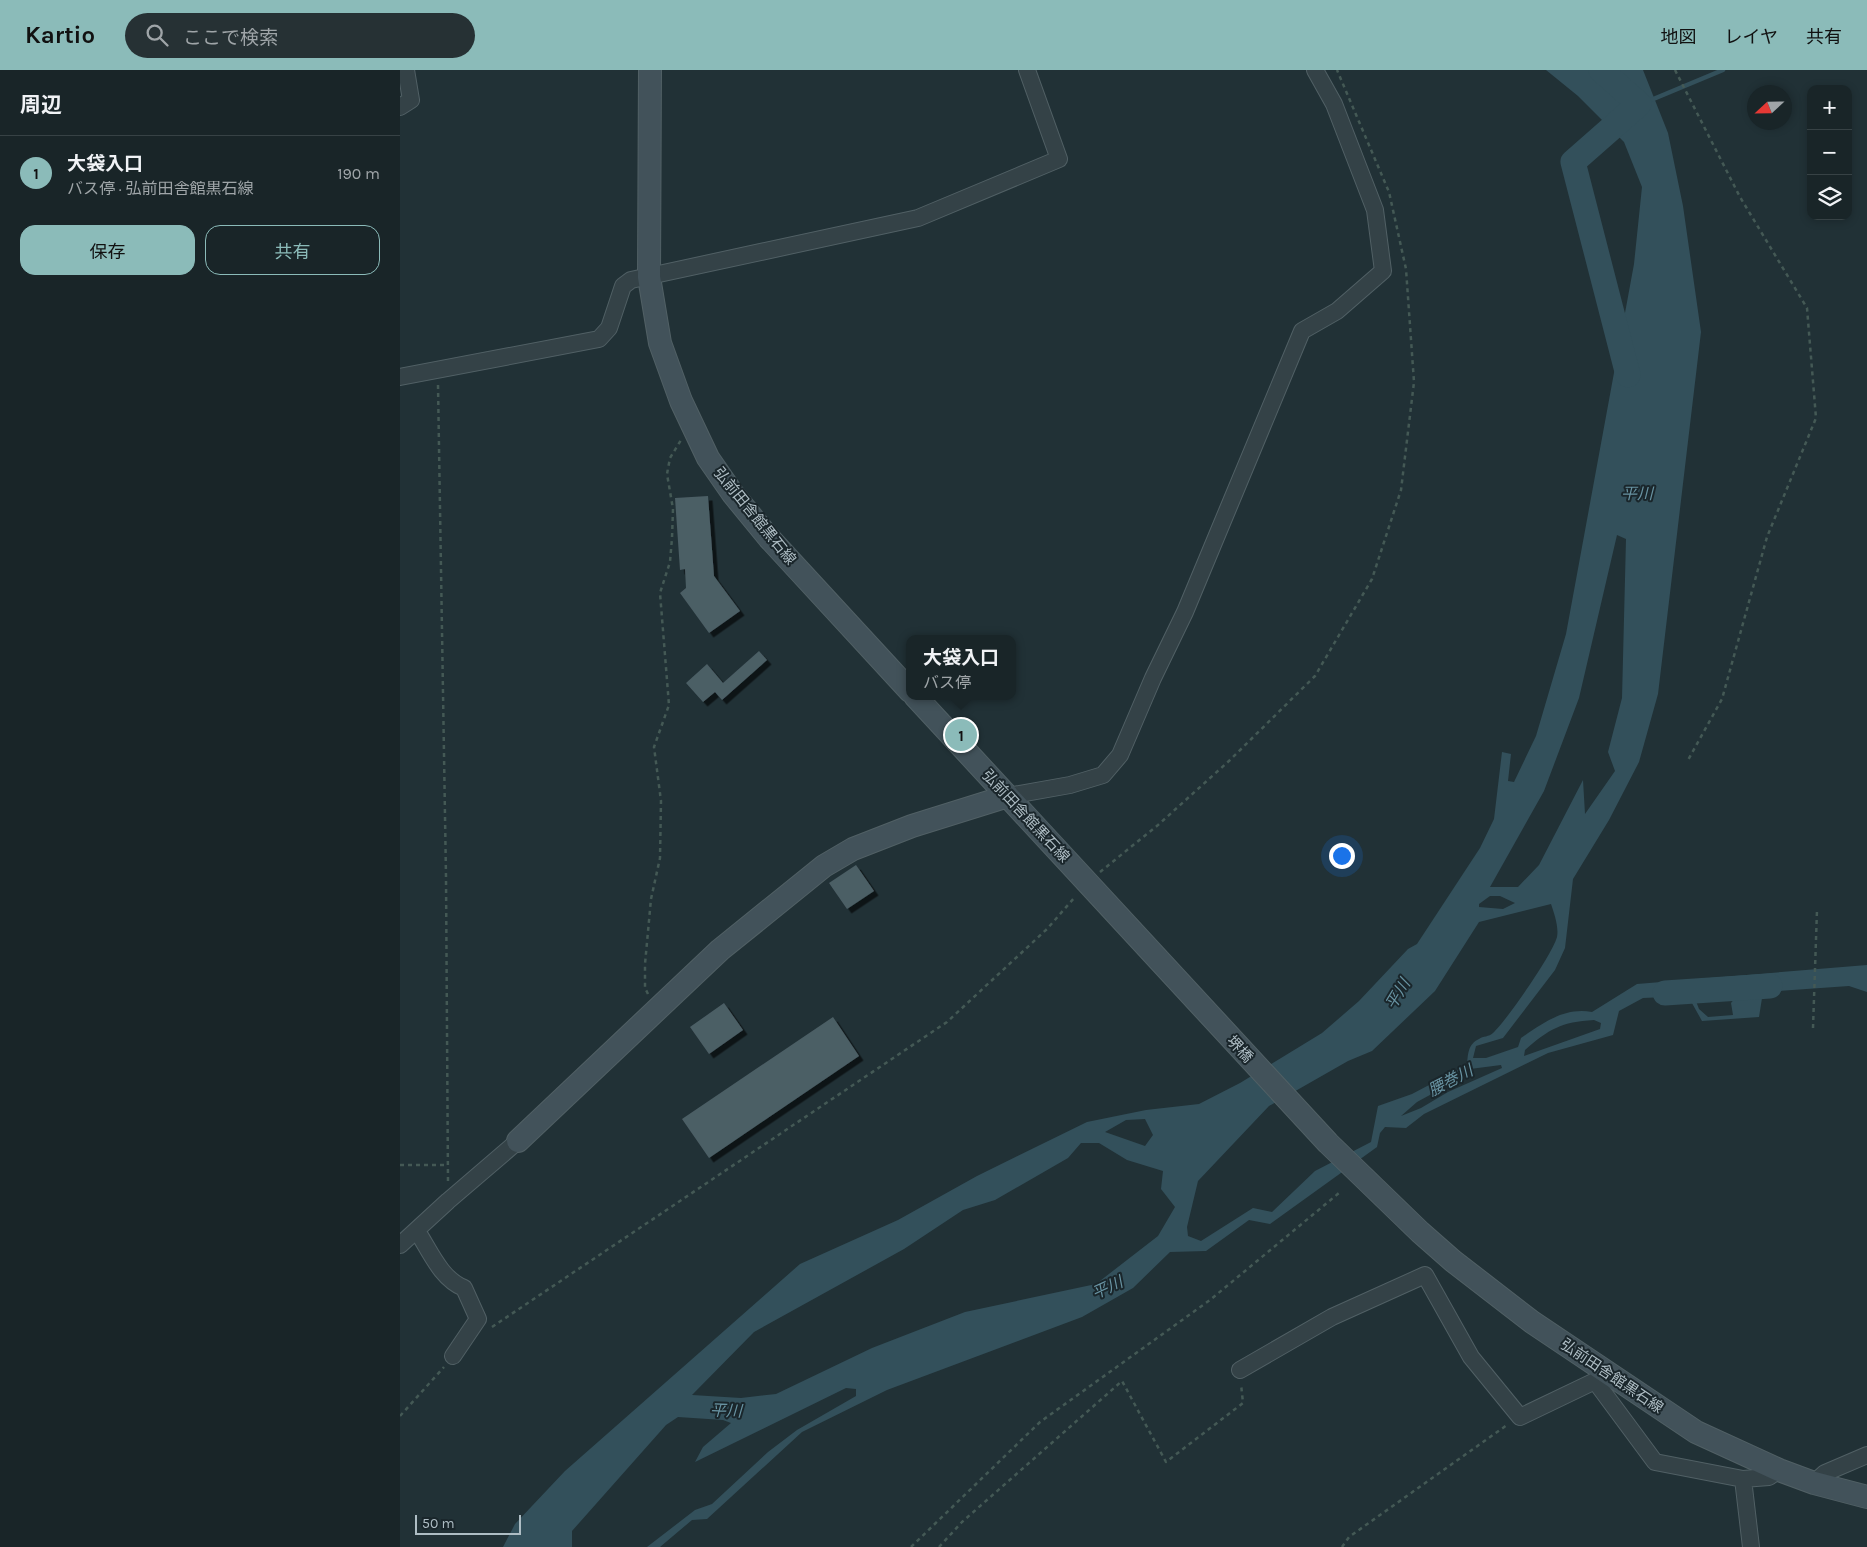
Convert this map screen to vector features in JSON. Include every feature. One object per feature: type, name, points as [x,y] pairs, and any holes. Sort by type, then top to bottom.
[{"type":"main road","name":"弘前田舎館黒石線","points":[[650,70],[649,277],[660,343],[681,400],[708,458],[733,494],[769,538],[906,687]]},
{"type":"main road","name":"弘前田舎館黒石線","points":[[919,700],[1092,888]]},
{"type":"main road","points":[[518,1142],[720,950],[824,866],[853,849],[912,826],[1008,796]]},
{"type":"main road","name":"堺橋","points":[[1092,888],[1328,1143],[1388,1201]]},
{"type":"main road","name":"弘前田舎館黒石線","points":[[1388,1201],[1453,1261],[1600,1377],[1696,1432],[1779,1470],[1814,1483],[1867,1497]]},
{"type":"street","points":[[400,107],[411,100],[406,70]]},
{"type":"street","points":[[400,378],[438,369],[599,339],[608,328],[623,286],[631,280],[918,218],[1059,159],[1027,70]]},
{"type":"street","points":[[1008,796],[1070,785],[1103,775],[1120,755],[1152,678],[1185,612],[1302,330],[1337,311],[1382,271],[1375,210],[1334,104],[1315,70]]},
{"type":"street","points":[[400,1245],[448,1201],[518,1142]]},
{"type":"street","points":[[417,1231],[444,1274],[454,1284],[464,1288],[478,1319],[453,1356]]},
{"type":"street","points":[[1240,1370],[1332,1317],[1425,1275],[1471,1357],[1520,1417],[1600,1377],[1655,1462],[1743,1480],[1769,1477],[1779,1470]]},
{"type":"street","points":[[1814,1483],[1825,1473],[1867,1455]]},
{"type":"street","points":[[1743,1480],[1751,1547]]},
{"type":"path","points":[[488,1330],[568,1274],[813,1113],[947,1022],[1230,760],[1315,676],[1372,580],[1401,490],[1414,382],[1406,270],[1389,192],[1337,70]]},
{"type":"path","points":[[1675,70],[1740,197],[1807,308],[1816,418],[1767,536],[1722,699],[1688,760]]},
{"type":"path","points":[[438,369],[446,877],[448,1201]]},
{"type":"path","points":[[656,1012],[645,988],[645,964],[651,899],[660,858],[661,800],[654,748],[669,705],[660,593],[670,562],[672,538],[673,509],[668,474],[670,458],[692,425]]},
{"type":"path","points":[[1813,1028],[1817,910]]},
{"type":"path","points":[[400,1165],[448,1165]]},
{"type":"path","points":[[911,1547],[1040,1422],[1232,1283],[1339,1193]]},
{"type":"path","points":[[400,1416],[453,1356]]},
{"type":"path","points":[[939,1547],[962,1522],[1122,1381],[1166,1462],[1244,1403],[1240,1370]]},
{"type":"path","points":[[1342,1547],[1349,1537],[1520,1417]]},
{"type":"water","points":[[1546,70],[1643,70],[1668,133],[1683,206],[1701,332],[1658,694],[1639,762],[1609,820],[1573,879],[1565,948],[1555,970],[1503,1038],[1476,1046],[1473,1058],[1486,1058],[1518,1047],[1521,1038],[1546,1022],[1572,1012],[1592,1012],[1637,984],[1867,965],[1867,992],[1849,986],[1763,992],[1759,1017],[1702,1021],[1688,996],[1643,998],[1619,1011],[1613,1035],[1548,1053],[1424,1114],[1406,1128],[1385,1127],[1380,1133],[1377,1147],[1270,1224],[1249,1220],[1206,1251],[1170,1252],[1133,1288],[1082,1317],[887,1390],[802,1432],[707,1519],[692,1520],[660,1547],[647,1547],[695,1510],[712,1504],[768,1452],[797,1430],[856,1396],[856,1389],[846,1388],[695,1462],[703,1447],[731,1423],[723,1420],[678,1417],[666,1425],[572,1531],[572,1547],[503,1547],[515,1524],[565,1471],[800,1264],[898,1220],[977,1176],[1087,1122],[1146,1110],[1199,1104],[1240,1083],[1322,1033],[1359,1001],[1408,949],[1417,944],[1480,848],[1494,819],[1502,752],[1511,754],[1508,781],[1514,782],[1536,736],[1566,634],[1634,264],[1642,187],[1624,142],[1578,96]],"holes":[[[1617,535],[1626,539],[1622,698],[1608,752],[1615,771],[1585,814],[1583,780],[1539,865],[1518,887],[1490,887],[1544,791],[1579,698]],[[1490,896],[1500,896],[1515,903],[1503,909],[1479,907],[1479,904]],[[1551,904],[1556,920],[1557,937],[1547,958],[1500,1026],[1491,1034],[1475,1041],[1469,1050],[1467,1065],[1412,1094],[1378,1106],[1371,1142],[1315,1171],[1272,1212],[1253,1208],[1201,1241],[1188,1236],[1187,1227],[1198,1181],[1269,1106],[1348,1061],[1372,1051],[1435,991],[1479,922]],[[1732,983],[1740,992],[1731,1003],[1733,1015],[1708,1017],[1699,1009],[1694,996],[1702,987]],[[1594,1020],[1601,1023],[1600,1029],[1524,1056],[1525,1050],[1541,1037],[1556,1028]],[[1501,1065],[1502,1068],[1448,1092],[1421,1108],[1401,1116],[1417,1102],[1450,1084],[1470,1069]],[[1145,1119],[1153,1135],[1145,1146],[1105,1132],[1126,1120]],[[1081,1143],[1099,1143],[1127,1160],[1163,1171],[1161,1189],[1175,1207],[1158,1236],[1096,1284],[965,1312],[872,1348],[776,1394],[741,1398],[692,1395],[754,1332],[904,1249],[963,1210],[995,1200],[1068,1158]]]},
{"type":"building","points":[[708,496],[714,576],[740,611],[709,633],[680,593],[686,588],[685,569],[680,570],[675,498]]},
{"type":"building","points":[[759,651],[767,660],[722,700],[715,692],[703,702],[686,683],[707,664],[723,683]]},
{"type":"building","points":[[856,865],[874,891],[847,909],[829,883]]},
{"type":"building","points":[[724,1003],[743,1030],[709,1054],[690,1027]]},
{"type":"building","points":[[833,1017],[859,1056],[709,1158],[682,1119]]},
{"type":"waterway","name":"平川","points":[[1601,70],[1639,104],[1573,162],[1628,375]]},
{"type":"waterway","points":[[1651,100],[1723,70]]},
{"type":"waterway","name":"腰巻川","points":[[1665,993],[1770,986]]},
{"type":"place","name":"大袋入口","points":[[961,735]]}]
